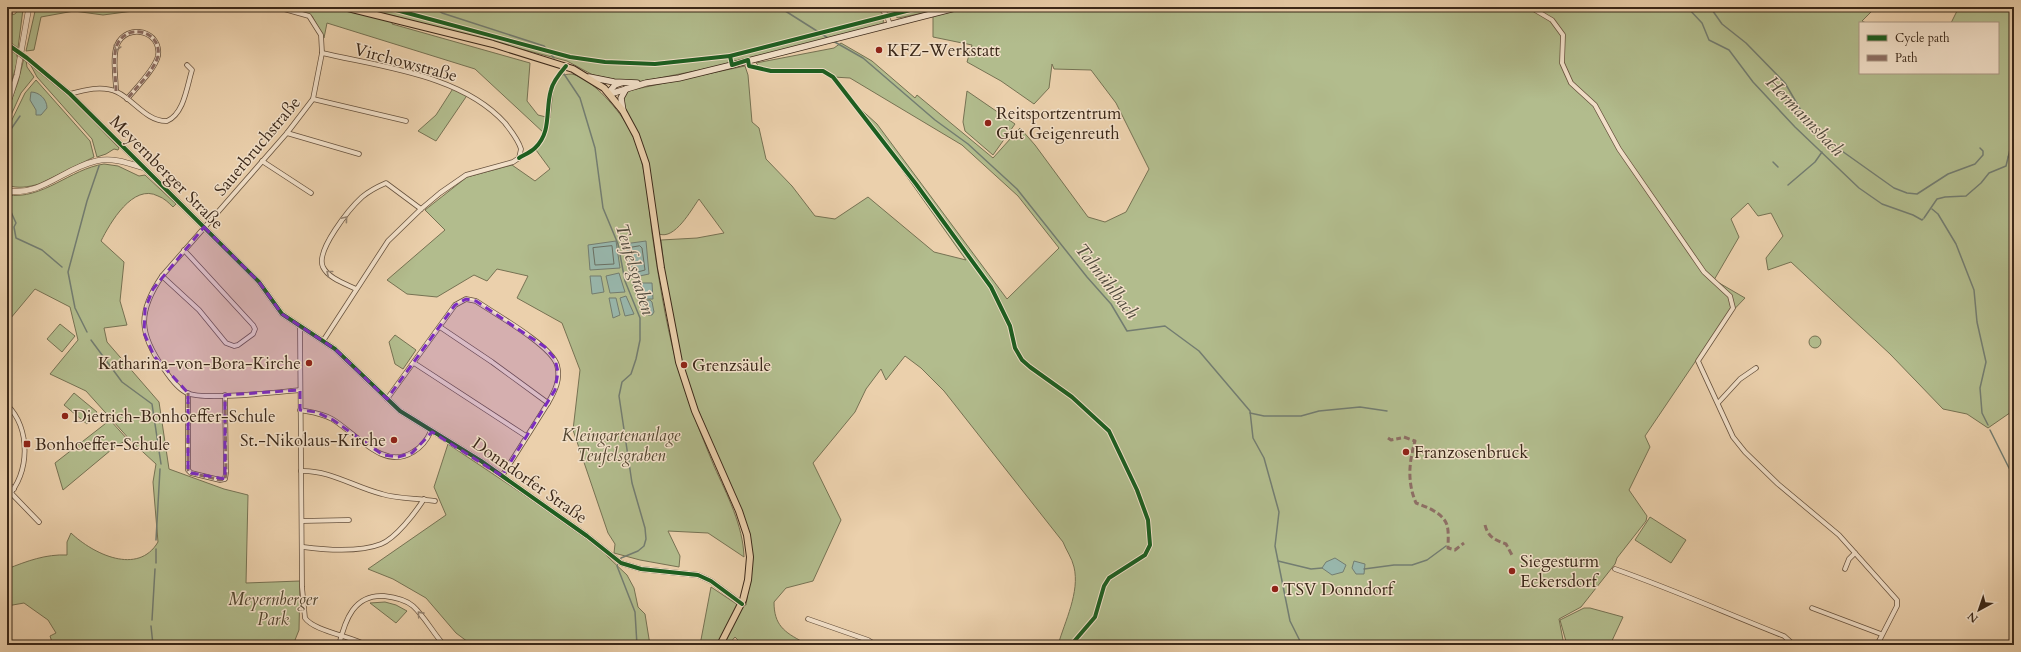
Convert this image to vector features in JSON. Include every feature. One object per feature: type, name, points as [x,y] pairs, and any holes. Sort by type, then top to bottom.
[{"type":"main road","points":[[344,7],[536,56],[574,69],[588,77],[609,93],[623,111],[636,135],[646,164],[661,268],[679,362],[695,411],[739,512],[747,535],[750,557],[748,580],[742,604],[720,645]]},
{"type":"main road","points":[[609,93],[646,83],[679,78],[958,7]]},
{"type":"main road","points":[[588,77],[621,83],[646,83]]},
{"type":"main road","points":[[609,93],[615,85],[621,83]]},
{"type":"main road","points":[[623,111],[621,98],[626,89]]},
{"type":"street","points":[[7,106],[17,75],[29,7]]},
{"type":"street","name":"Sauerbruchstraße","points":[[188,394],[171,378],[154,356],[144,332],[145,308],[153,289],[162,276],[287,134],[313,99],[322,53],[320,34],[309,16],[276,7]]},
{"type":"street","points":[[880,7],[887,16],[890,25]]},
{"type":"street","points":[[1530,7],[1552,20],[1563,35],[1562,63],[1572,82],[1595,106],[1619,149],[1704,272],[1730,296],[1733,308],[1698,361],[1734,437],[1745,452],[1778,484],[1839,535],[1897,600],[1897,606],[1881,634],[1877,645]]},
{"type":"street","points":[[116,92],[116,54],[118,44],[123,37],[129,33],[138,31],[147,34],[156,44],[158,57],[153,66],[127,99]]},
{"type":"street","name":"Meyernberger Straße","points":[[9,46],[70,94],[259,282],[282,314],[300,327]]},
{"type":"street","name":"Virchowstraße","points":[[322,53],[432,79],[468,94],[486,105],[509,128],[520,143],[521,149],[519,158],[513,162],[466,175],[440,193],[421,209]]},
{"type":"street","points":[[70,94],[97,89],[116,92],[153,118],[161,121],[172,119],[177,115],[192,70],[187,65]]},
{"type":"street","points":[[313,99],[406,121]]},
{"type":"street","points":[[287,134],[359,154]]},
{"type":"street","points":[[118,160],[125,156],[127,150]]},
{"type":"street","points":[[7,191],[22,192],[35,190],[89,163],[102,160],[118,160],[145,169]]},
{"type":"street","points":[[262,161],[311,193]]},
{"type":"street","points":[[323,341],[388,241],[421,209],[386,184],[363,197],[333,233],[323,255],[322,263],[327,272],[356,289]]},
{"type":"street","points":[[162,276],[199,310],[226,344],[234,346],[238,345],[250,337],[254,332],[253,324],[184,250]]},
{"type":"street","points":[[387,399],[458,302],[471,299],[545,347],[555,359],[558,372],[555,390],[502,476]]},
{"type":"street","points":[[300,327],[303,547],[302,587],[305,618],[312,625],[342,634],[366,645]]},
{"type":"street","name":"Donndorfer Straße","points":[[300,327],[323,341],[347,359],[387,399],[410,418],[431,432],[464,450],[502,476],[587,536],[621,563],[641,569],[698,575],[712,581],[742,604]]},
{"type":"street","points":[[440,327],[492,362],[548,403]]},
{"type":"street","points":[[414,362],[526,436]]},
{"type":"street","points":[[1718,403],[1740,379],[1756,368]]},
{"type":"street","points":[[225,396],[225,479],[220,480],[196,475],[188,470],[188,394],[199,396],[225,396],[300,390]]},
{"type":"street","points":[[7,405],[17,416],[24,443],[24,464],[10,493]]},
{"type":"street","points":[[300,410],[316,412],[333,420],[383,455],[398,457],[412,453],[423,445],[431,432]]},
{"type":"street","points":[[301,471],[316,470],[383,495],[435,501]]},
{"type":"street","points":[[7,484],[10,493],[39,522]]},
{"type":"street","points":[[303,547],[343,550],[381,544],[416,512],[424,499]]},
{"type":"street","points":[[302,521],[349,520]]},
{"type":"street","points":[[1845,569],[1849,559],[1855,553]]},
{"type":"street","points":[[1615,569],[1664,586],[1689,598],[1784,636],[1794,645]]},
{"type":"street","points":[[339,645],[346,622],[354,608],[367,598],[375,596],[391,597],[413,606],[444,645]]},
{"type":"street","points":[[1812,608],[1881,634]]},
{"type":"street","points":[[808,619],[868,640],[876,645]]},
{"type":"street","points":[[1863,645],[1871,645]]},
{"type":"highlighted area","points":[[204,227],[259,282],[282,314],[335,349],[387,399],[455,305],[466,299],[476,301],[545,347],[555,359],[558,372],[555,390],[502,476],[432,432],[412,453],[398,457],[383,455],[333,420],[316,412],[300,410],[300,390],[225,395],[225,479],[191,473],[188,470],[188,393],[154,356],[144,333],[145,309],[153,289]]},
{"type":"green space","points":[[36,7],[163,7],[103,15],[74,11],[41,17],[34,50],[26,51]]},
{"type":"green space","name":"Kleingartenanlage Teufelsgraben","points":[[284,7],[1876,7],[1862,21],[1864,22],[1859,22],[1859,74],[1999,74],[1999,22],[1952,22],[1959,7],[2014,7],[2014,410],[1988,428],[1967,414],[1943,409],[1890,354],[1791,262],[1768,270],[1766,258],[1783,236],[1771,213],[1758,216],[1748,203],[1731,219],[1739,237],[1714,280],[1745,298],[1722,322],[1645,436],[1650,447],[1629,490],[1647,516],[1646,521],[1581,607],[1559,619],[1564,645],[1058,645],[1071,606],[1075,586],[1074,567],[1063,542],[944,391],[921,368],[905,356],[886,380],[881,369],[866,389],[855,412],[813,463],[841,520],[813,581],[786,588],[774,602],[774,610],[781,627],[805,645],[743,645],[735,637],[728,645],[700,645],[711,587],[738,605],[746,605],[752,563],[743,516],[694,400],[679,356],[665,275],[661,240],[697,238],[724,233],[699,199],[677,228],[671,233],[665,235],[659,234],[649,172],[622,99],[627,91],[745,66],[748,75],[752,122],[759,128],[766,159],[792,186],[815,216],[835,219],[868,197],[934,252],[966,260],[856,105],[877,124],[1007,299],[1059,248],[1018,196],[962,145],[850,78],[833,77],[823,71],[795,72],[760,67],[756,63],[834,48],[841,43],[872,61],[915,98],[917,95],[993,158],[1020,128],[1035,145],[1088,217],[1105,222],[1126,212],[1149,169],[1116,103],[1091,70],[1054,69],[1052,64],[1049,88],[1034,104],[1001,81],[967,62],[972,45],[933,37],[933,11],[898,18],[884,9],[883,26],[710,68],[644,81],[628,82],[593,75],[567,61],[394,16],[392,24],[530,63],[527,101],[538,115],[550,118],[553,90],[560,75],[572,74],[589,82],[597,89],[613,105],[630,130],[640,154],[643,167],[659,281],[676,361],[698,427],[734,510],[743,545],[744,557],[708,533],[668,531],[680,556],[679,567],[640,560],[614,553],[615,544],[608,533],[573,430],[580,370],[562,323],[517,298],[528,276],[497,269],[487,281],[474,275],[437,297],[407,294],[387,280],[445,230],[425,210],[467,177],[512,165],[535,181],[550,169],[536,150],[545,134],[475,69],[327,23],[324,38],[312,16]]},
{"type":"green space","points":[[19,9],[23,9],[18,48],[7,40],[7,16],[15,14]]},
{"type":"green space","points":[[9,49],[16,52],[18,60],[7,97],[7,58]]},
{"type":"green space","points":[[24,58],[26,60],[27,67],[34,77],[21,93],[7,124],[7,112],[18,82]]},
{"type":"green space","points":[[29,62],[69,96],[119,148],[118,150],[114,149],[97,157],[92,139],[37,77]]},
{"type":"green space","points":[[36,80],[90,141],[94,157],[39,184],[15,187],[7,185],[7,130],[25,93]]},
{"type":"green space","points":[[454,87],[468,94],[436,141],[418,131],[436,115]]},
{"type":"green space","name":"Reitsportzentrum Gut Geigenreuth","points":[[967,91],[1015,124],[993,155],[965,131],[963,122]]},
{"type":"green space","name":"Meyernberger Park","points":[[104,164],[118,166],[139,176],[145,175],[176,204],[173,207],[162,198],[149,193],[140,195],[131,200],[116,215],[101,241],[124,262],[120,301],[127,325],[104,328],[107,342],[159,402],[169,469],[224,489],[248,495],[246,583],[300,581],[299,630],[293,645],[53,645],[50,636],[56,633],[48,620],[24,603],[7,606],[7,569],[44,557],[67,555],[67,542],[71,533],[80,541],[103,554],[127,560],[139,558],[149,552],[158,542],[153,482],[156,464],[131,441],[86,391],[50,374],[78,340],[70,307],[35,289],[10,319],[7,315],[7,195],[33,193],[92,167]]},
{"type":"green space","points":[[60,324],[75,336],[62,352],[47,339]]},
{"type":"green space","points":[[395,335],[416,350],[403,369],[395,364],[389,342]]},
{"type":"green space","points":[[1813,336],[1817,336],[1821,342],[1817,348],[1813,348],[1809,344],[1809,340]]},
{"type":"green space","points":[[74,393],[97,412],[87,424],[64,405]]},
{"type":"green space","points":[[110,420],[128,440],[117,445],[63,490],[55,463]]},
{"type":"green space","points":[[448,444],[541,506],[605,552],[608,557],[627,575],[634,588],[638,607],[645,614],[650,645],[472,645],[456,633],[426,598],[393,579],[368,569],[446,515],[434,487]]},
{"type":"green space","points":[[1650,517],[1686,540],[1671,563],[1635,540]]},
{"type":"green space","points":[[385,602],[396,605],[407,611],[396,623],[370,603]]},
{"type":"green space","points":[[1584,608],[1590,608],[1623,617],[1610,645],[1567,645],[1560,620]]},
{"type":"water","points":[[31,92],[40,95],[46,102],[47,108],[41,115],[36,115],[36,110],[30,100]]},
{"type":"water","points":[[616,241],[620,268],[590,270],[588,245]]},
{"type":"water","points":[[646,241],[649,274],[630,278],[624,244]]},
{"type":"water","points":[[619,273],[625,292],[610,293],[606,276]]},
{"type":"water","points":[[590,276],[601,276],[604,292],[592,294]]},
{"type":"water","points":[[635,283],[652,283],[653,299],[638,299],[633,285]]},
{"type":"water","points":[[626,296],[634,314],[625,316],[620,298]]},
{"type":"water","points":[[609,298],[616,298],[620,315],[613,318]]},
{"type":"water","points":[[650,300],[652,302],[654,312],[652,315],[648,315],[641,305],[642,301]]},
{"type":"water","points":[[1335,558],[1346,565],[1343,572],[1332,575],[1322,568],[1326,562]]},
{"type":"water","points":[[1354,561],[1365,564],[1364,574],[1356,574],[1352,568]]},
{"type":"waterway","name":"Teufelsgraben","points":[[433,7],[442,13],[544,46],[554,58]]},
{"type":"waterway","name":"Talmühlbach","points":[[779,7],[828,38]]},
{"type":"waterway","name":"Hermannsbach","points":[[1687,7],[1702,23],[1709,40],[1729,50],[1753,82],[1795,127],[1859,188],[1882,204],[1913,215],[1922,220],[1923,219]]},
{"type":"waterway","points":[[1710,7],[1722,24],[1746,43],[1785,83],[1803,114],[1818,134],[1894,188],[1907,193],[1917,194],[1948,174],[1975,164],[1983,155],[1983,151],[1980,148]]},
{"type":"waterway","name":"Talmühlbach","points":[[833,41],[863,58],[935,120],[968,144],[1017,189],[1087,277],[1111,304],[1127,331],[1165,326],[1199,351],[1250,411],[1253,438],[1264,458],[1279,512],[1275,546],[1290,621],[1302,645]]},
{"type":"waterway","name":"Teufelsgraben","points":[[564,74],[580,98],[595,148],[603,208],[618,244],[625,281],[640,318],[640,340],[636,359],[631,374],[622,382],[619,396],[632,483],[645,528],[646,539],[644,546],[638,551],[621,558],[617,566],[635,612],[637,645]]},
{"type":"waterway","points":[[7,135],[20,116]]},
{"type":"waterway","name":"Hermannsbach","points":[[1924,218],[1937,199],[1966,196],[1981,183],[1989,173],[2006,166],[2014,133]]},
{"type":"waterway","points":[[1788,185],[1815,162],[1822,152]]},
{"type":"waterway","name":"Hermannsbach","points":[[2008,157],[2014,157]]},
{"type":"waterway","points":[[1773,162],[1778,167]]},
{"type":"waterway","points":[[87,332],[75,308],[68,272],[87,201],[99,166]]},
{"type":"waterway","points":[[7,203],[16,223],[14,227],[16,238],[42,250],[62,267]]},
{"type":"waterway","points":[[1932,209],[1938,214],[1956,244],[1974,290],[1977,322],[1986,362],[1980,388],[1982,413],[1988,425]]},
{"type":"waterway","points":[[91,340],[122,382],[152,404],[161,464]]},
{"type":"waterway","points":[[1250,413],[1264,416],[1301,416],[1319,411],[1360,407],[1387,411]]},
{"type":"waterway","points":[[1990,430],[2014,478]]},
{"type":"waterway","points":[[156,540],[160,469]]},
{"type":"waterway","points":[[1364,569],[1394,565],[1412,565],[1427,560],[1446,546]]},
{"type":"waterway","points":[[156,549],[156,563]]},
{"type":"waterway","points":[[1278,561],[1311,569],[1322,568]]},
{"type":"waterway","points":[[152,620],[155,569]]},
{"type":"waterway","points":[[151,626],[153,645]]},
{"type":"marked path","points":[[7,15],[14,12],[18,7]]},
{"type":"marked path","points":[[116,91],[114,62],[117,45],[122,38],[128,34],[143,32],[149,35],[155,40],[158,47],[158,56],[153,67],[127,99]]},
{"type":"marked path","points":[[188,393],[188,470],[191,473],[220,480],[225,479],[226,473],[225,395]]},
{"type":"marked path","points":[[1404,437],[1415,441],[1410,464],[1410,480],[1416,503],[1434,511],[1445,521],[1448,531],[1448,548],[1455,550],[1464,543]]},
{"type":"marked path","points":[[1388,438],[1391,440],[1401,438]]},
{"type":"marked path","points":[[7,484],[14,489]]},
{"type":"marked path","points":[[1485,525],[1490,535],[1506,544],[1512,555]]},
{"type":"cycle path","points":[[385,7],[570,57],[605,62],[655,64],[730,56],[922,7]]},
{"type":"cycle path","points":[[7,44],[27,58],[70,94],[259,282],[282,314],[335,349],[400,411],[481,461],[587,536],[621,563],[641,569],[698,575],[711,581],[742,604]]},
{"type":"cycle path","points":[[730,56],[732,65],[748,60],[749,66],[771,71],[823,71],[833,77],[916,184],[991,287],[1010,326],[1015,348],[1022,360],[1072,397],[1109,431],[1137,490],[1148,520],[1150,545],[1145,555],[1109,578],[1104,586],[1095,617],[1071,645]]},
{"type":"cycle path","points":[[519,158],[535,148],[544,135],[549,98],[553,83],[566,66]]},
{"type":"place","name":"KFZ-Werkstatt","points":[[879,50]]},
{"type":"place","name":"Reitsportzentrum Gut Geigenreuth","points":[[988,123]]},
{"type":"place","name":"Katharina-von-Bora-Kirche","points":[[309,363]]},
{"type":"place","name":"Grenzsäule","points":[[684,365]]},
{"type":"place","name":"Dietrich-Bonhoeffer-Schule","points":[[65,416]]},
{"type":"place","name":"St.-Nikolaus-Kirche","points":[[394,440]]},
{"type":"place","name":"Bonhoeffer-Schule","points":[[27,444]]},
{"type":"place","name":"Franzosenbruck","points":[[1406,452]]},
{"type":"place","name":"Siegesturm Eckersdorf","points":[[1512,571]]},
{"type":"place","name":"TSV Donndorf","points":[[1275,589]]}]
